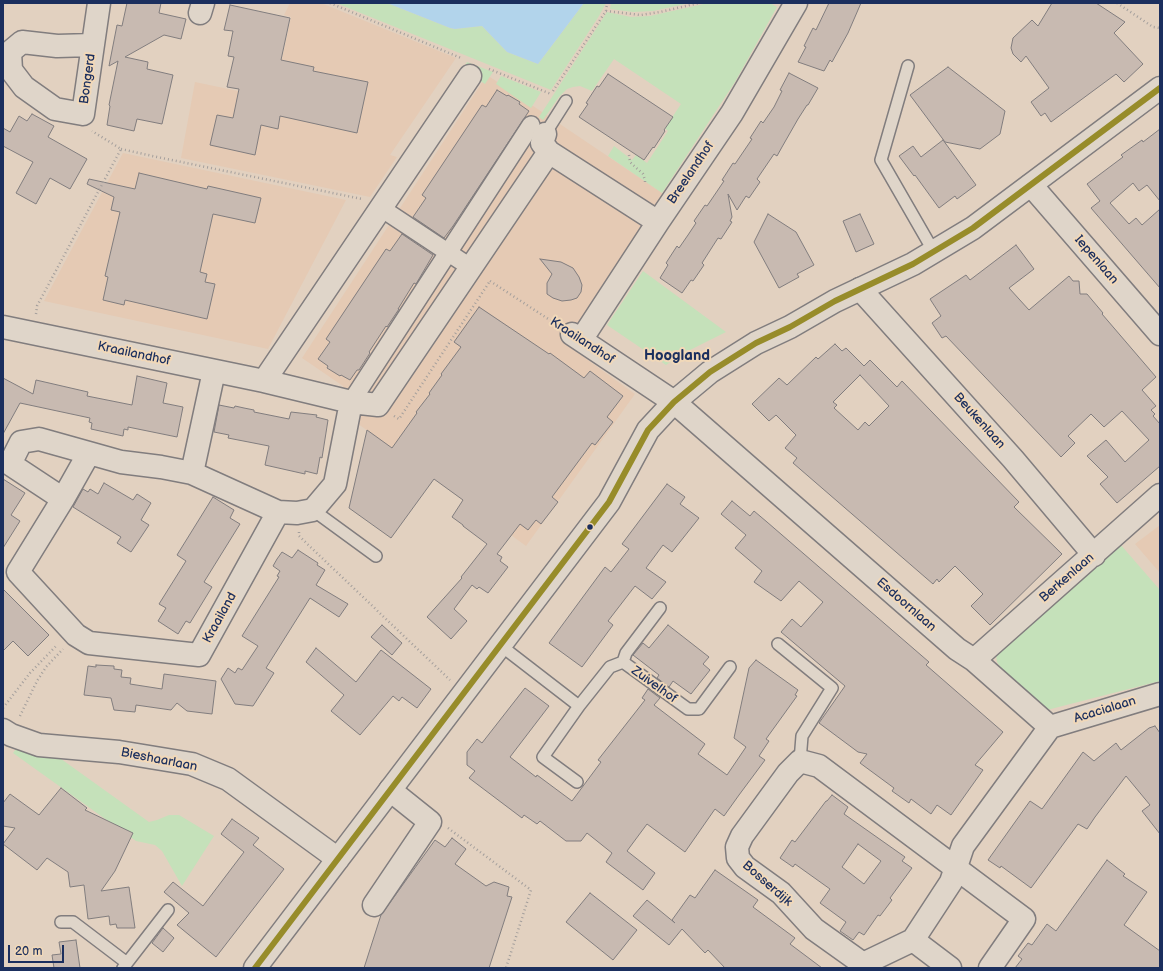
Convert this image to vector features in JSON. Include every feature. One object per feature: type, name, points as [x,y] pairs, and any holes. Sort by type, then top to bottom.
[{"type":"street","name":"Bongerd","points":[[92,44],[57,46],[22,42],[10,52],[11,70],[24,87],[55,109],[83,114],[99,3]]},
{"type":"street","name":"Breelandhof","points":[[577,337],[732,113],[796,3]]},
{"type":"street","points":[[264,381],[381,208],[472,66]]},
{"type":"street","points":[[255,968],[609,502],[648,430],[674,402],[710,372],[756,343],[790,327],[830,304],[934,252],[973,228],[1160,88]]},
{"type":"street","points":[[542,137],[658,222]]},
{"type":"street","points":[[351,402],[448,252],[542,137]]},
{"type":"street","points":[[378,405],[478,273],[542,137]]},
{"type":"street","name":"Iepenlaan","points":[[1031,185],[1160,334]]},
{"type":"street","points":[[381,208],[478,273]]},
{"type":"street","name":"Beukenlaan","points":[[860,290],[1013,459],[1094,555]]},
{"type":"street","name":"Kraailandhof","points":[[3,327],[264,381],[351,402],[378,405]]},
{"type":"street","name":"Kraailandhof","points":[[577,337],[674,402]]},
{"type":"street","points":[[192,473],[214,371]]},
{"type":"street","name":"Kraailand","points":[[89,453],[63,499],[18,572],[74,633],[89,643],[199,655],[296,512],[335,484],[351,402]]},
{"type":"street","name":"Esdoornlaan","points":[[674,402],[957,649],[974,660],[1050,727]]},
{"type":"street","points":[[63,499],[10,464],[21,442],[39,439],[121,462],[162,467],[192,473],[296,512]]},
{"type":"street","name":"Berkenlaan","points":[[974,660],[1160,496]]},
{"type":"street","name":"Acacialaan","points":[[1050,727],[1160,694]]},
{"type":"street","points":[[950,968],[913,940],[951,882],[963,846],[1050,727]]},
{"type":"street","name":"Bieshaarlaan","points":[[6,737],[39,745],[118,752],[192,764],[228,779],[338,858]]},
{"type":"street","points":[[800,761],[819,766],[1024,919],[990,968]]},
{"type":"street","name":"Bosserdijk","points":[[800,761],[788,773],[742,836],[737,848],[738,858],[745,867],[781,893],[814,929],[863,964],[913,940]]},
{"type":"street","points":[[374,905],[430,822],[390,790]]},
{"type":"lane","points":[[908,66],[881,160],[934,252]]},
{"type":"lane","points":[[542,137],[566,101]]},
{"type":"lane","points":[[296,512],[376,556]]},
{"type":"lane","points":[[623,662],[626,653],[660,608]]},
{"type":"lane","points":[[778,644],[832,688],[802,736],[800,761]]},
{"type":"lane","points":[[500,645],[579,706]]},
{"type":"lane","name":"Zuivelhof","points":[[577,782],[543,757],[579,706],[610,667],[623,662],[688,710],[699,709],[730,667]]},
{"type":"lane","points":[[61,922],[73,922],[125,966],[168,910]]},
{"type":"path","points":[[330,3],[472,66],[551,94]]},
{"type":"path","points":[[548,100],[606,11],[607,3]]},
{"type":"path","points":[[606,11],[640,15],[699,3]]},
{"type":"path","points":[[1118,3],[1153,27],[1160,28]]},
{"type":"path","points":[[83,114],[82,126],[121,149],[369,201],[381,208]]},
{"type":"path","points":[[32,332],[37,306],[121,149]]},
{"type":"path","points":[[630,155],[630,162],[643,174],[646,180],[645,184]]},
{"type":"path","points":[[378,405],[399,419],[478,273]]},
{"type":"path","name":"Kraailandhof","points":[[478,273],[577,337]]},
{"type":"path","points":[[296,512],[299,536],[464,693]]},
{"type":"path","points":[[3,708],[30,673],[74,633]]},
{"type":"path","points":[[6,737],[46,667],[74,633]]},
{"type":"path","points":[[430,822],[438,820],[531,890],[506,968]]},
{"type":"shaded area","points":[[290,3],[321,3],[456,58],[390,155],[397,157],[370,197],[181,158],[195,82],[238,91],[243,77],[282,59],[291,17],[284,15]]},
{"type":"shaded area","points":[[487,75],[667,196],[567,345],[635,394],[526,546],[339,410],[343,386],[302,358]]},
{"type":"shaded area","points":[[123,153],[346,200],[268,349],[44,301]]},
{"type":"shaded area","points":[[1160,525],[1160,573],[1135,544]]},
{"type":"green space","points":[[336,3],[387,3],[450,28],[455,29],[482,26],[507,52],[538,64],[584,3],[606,3],[551,90]]},
{"type":"green space","points":[[611,3],[690,3],[653,11],[633,12],[610,9]]},
{"type":"green space","points":[[708,3],[770,3],[777,7],[735,82],[662,193],[608,156],[614,146],[632,160],[636,155],[647,163],[668,131],[665,128],[681,104],[614,59],[592,91],[580,86],[567,89],[559,97],[543,120],[539,117],[607,12],[631,17],[650,16]]},
{"type":"green space","points":[[467,62],[493,72],[485,84],[474,77],[475,75],[464,67]]},
{"type":"green space","points":[[501,76],[541,92],[531,108],[496,84]]},
{"type":"green space","points":[[643,271],[726,332],[682,354],[666,365],[607,325]]},
{"type":"green space","points":[[1120,544],[1160,590],[1160,681],[1047,710],[1001,668],[997,662],[996,655]]},
{"type":"green space","points":[[18,746],[50,751],[149,822],[169,815],[179,815],[214,836],[182,886],[162,851],[155,845],[136,841],[13,753]]},
{"type":"water","points":[[387,3],[584,3],[538,64],[507,52],[482,26],[455,29],[450,28]]},
{"type":"building","points":[[127,3],[161,3],[159,13],[186,19],[181,39],[164,35],[125,57],[148,62],[147,69],[173,75],[162,124],[137,119],[134,131],[107,125],[109,105],[118,61],[109,66],[117,25],[122,26]]},
{"type":"building","points":[[829,3],[861,3],[848,33],[832,62],[830,60],[824,71],[798,62],[806,47],[804,46],[813,28],[816,30]]},
{"type":"building","points":[[1052,3],[1096,3],[1125,22],[1114,33],[1143,64],[1124,82],[1116,74],[1051,122],[1045,113],[1041,116],[1031,102],[1049,88],[1026,56],[1021,62],[1013,54],[1011,48],[1013,38],[1032,20],[1038,26]]},
{"type":"building","points":[[230,5],[290,18],[281,60],[314,67],[313,71],[368,82],[357,133],[280,116],[278,129],[261,125],[255,155],[210,145],[217,115],[233,118],[239,89],[227,87],[234,57],[228,56],[233,31],[224,30]]},
{"type":"building","points":[[948,67],[1005,111],[1000,134],[980,149],[945,142],[910,95]]},
{"type":"building","points":[[789,73],[818,88],[777,156],[774,154],[757,179],[760,182],[749,198],[746,196],[737,210],[728,194],[732,217],[730,221],[732,222],[721,239],[718,238],[702,263],[704,265],[693,281],[691,280],[682,293],[660,278],[668,265],[666,263],[677,246],[679,248],[688,235],[696,223],[694,221],[705,205],[707,206],[724,181],[722,180],[752,139],[750,138],[761,121],[763,123],[774,107],[782,91],[780,90]]},
{"type":"building","points":[[608,74],[673,117],[654,148],[653,147],[644,160],[579,117],[588,104],[586,103],[597,86],[599,87]]},
{"type":"building","points":[[497,90],[520,102],[519,104],[529,111],[444,238],[413,217],[426,198],[422,195],[482,105],[486,107]]},
{"type":"building","points":[[32,114],[54,126],[48,137],[87,159],[70,189],[50,178],[36,204],[16,193],[33,162],[3,146],[3,128],[10,132],[19,116],[27,121]]},
{"type":"building","points":[[1160,129],[1160,201],[1147,185],[1139,191],[1133,183],[1110,203],[1129,224],[1136,218],[1142,225],[1160,209],[1160,288],[1091,208],[1100,201],[1087,184],[1123,157],[1121,155],[1142,140],[1143,142]]},
{"type":"building","points":[[943,140],[976,185],[957,199],[955,196],[939,208],[899,156],[913,146],[921,157]]},
{"type":"building","points":[[139,173],[207,189],[208,186],[261,198],[255,223],[213,214],[200,272],[207,274],[205,282],[215,284],[207,319],[125,300],[124,305],[103,300],[108,277],[105,276],[120,212],[111,210],[114,197],[87,184],[89,179],[135,189]]},
{"type":"building","points":[[768,214],[796,232],[814,265],[797,274],[799,277],[779,288],[754,242]]},
{"type":"building","points":[[860,214],[874,244],[856,252],[843,221]]},
{"type":"building","points":[[402,234],[433,255],[416,284],[414,283],[399,309],[387,327],[386,326],[359,370],[357,370],[350,380],[327,368],[328,366],[318,359],[330,342],[326,339],[386,249],[390,251]]},
{"type":"building","points":[[1016,245],[1034,269],[1009,288],[1029,310],[1069,276],[1073,281],[1079,281],[1080,294],[1087,294],[1103,313],[1102,314],[1156,377],[1142,390],[1156,406],[1151,410],[1155,414],[1153,416],[1160,424],[1160,466],[1117,503],[1100,484],[1108,477],[1087,456],[1106,440],[1125,462],[1149,440],[1122,411],[1104,427],[1091,414],[1068,436],[1075,443],[1061,457],[946,336],[942,338],[932,323],[941,316],[930,299],[966,275],[970,280]]},
{"type":"building","points":[[540,259],[561,262],[573,268],[582,285],[581,292],[577,298],[562,301],[547,294],[547,283],[552,274]]},
{"type":"building","points":[[479,307],[549,354],[550,353],[584,378],[590,371],[623,396],[607,417],[613,422],[595,445],[592,443],[552,497],[558,502],[541,524],[536,520],[528,530],[520,524],[497,554],[502,557],[500,561],[508,567],[488,593],[479,587],[477,589],[472,585],[454,609],[467,621],[451,639],[427,617],[462,578],[461,577],[487,544],[452,517],[463,500],[434,479],[391,538],[349,508],[367,430],[392,448],[430,394],[429,393],[442,375],[441,374],[461,347],[454,342]]},
{"type":"building","points":[[835,344],[842,351],[846,348],[864,366],[870,360],[897,387],[902,381],[1019,502],[1014,507],[1062,554],[990,625],[971,606],[983,594],[955,566],[939,582],[937,579],[933,584],[793,463],[797,458],[785,448],[796,435],[776,415],[769,421],[752,404],[779,378],[787,385],[816,357],[818,359]],"holes":[[[860,375],[889,406],[869,426],[865,422],[858,430],[834,408],[837,405],[833,402]]]},
{"type":"building","points":[[137,376],[167,383],[163,403],[183,407],[177,437],[128,427],[128,430],[124,429],[123,436],[91,429],[92,423],[89,422],[90,418],[20,403],[3,434],[3,378],[33,394],[36,380],[88,392],[87,396],[132,405]]},
{"type":"building","points":[[219,405],[234,408],[235,406],[254,410],[254,412],[289,419],[291,412],[317,415],[316,417],[328,420],[322,458],[320,457],[317,474],[305,471],[305,474],[265,465],[269,446],[228,438],[229,435],[214,432]]},
{"type":"building","points":[[3,479],[25,493],[11,515],[20,521],[3,548]]},
{"type":"building","points":[[104,483],[133,500],[137,494],[151,503],[141,520],[149,525],[131,552],[117,543],[121,537],[73,507],[83,489],[88,492],[90,489],[98,494]]},
{"type":"building","points":[[667,484],[685,497],[680,504],[699,518],[672,552],[663,545],[646,568],[666,582],[652,599],[635,586],[608,621],[613,625],[582,667],[549,643],[605,567],[611,572],[629,549],[622,544]]},
{"type":"building","points":[[213,497],[234,510],[230,518],[240,524],[204,582],[212,587],[190,623],[186,621],[178,634],[158,621],[166,608],[159,604],[186,561],[177,555]]},
{"type":"building","points":[[732,501],[750,516],[754,511],[767,522],[929,662],[926,665],[1003,732],[975,765],[983,770],[951,815],[937,805],[931,814],[911,799],[909,803],[892,791],[894,788],[860,763],[867,754],[858,752],[819,723],[845,686],[781,632],[792,619],[801,627],[823,602],[799,581],[781,601],[754,582],[762,571],[735,548],[746,535],[721,514]]},
{"type":"building","points":[[298,550],[318,563],[317,565],[325,570],[316,585],[348,604],[339,617],[310,598],[266,668],[274,673],[253,706],[235,704],[221,679],[228,668],[235,673],[238,668],[242,670],[258,646],[242,636],[279,577],[277,576],[280,571],[273,566],[277,559],[282,552],[292,558]]},
{"type":"building","points":[[3,589],[49,635],[28,656],[13,641],[3,651]]},
{"type":"building","points":[[382,625],[402,643],[392,655],[371,637]]},
{"type":"building","points":[[668,625],[709,657],[703,664],[710,670],[691,694],[673,681],[669,687],[657,678],[659,675],[633,655],[643,643],[649,648]]},
{"type":"building","points":[[316,648],[356,682],[381,650],[431,689],[417,708],[402,697],[399,701],[393,696],[360,735],[331,711],[344,695],[306,662]]},
{"type":"building","points":[[756,660],[798,690],[795,695],[797,696],[766,739],[769,741],[759,756],[765,760],[724,816],[715,809],[685,852],[647,824],[627,851],[655,873],[643,890],[606,862],[612,853],[587,833],[581,841],[566,841],[540,821],[537,824],[524,815],[522,818],[469,778],[475,771],[467,765],[467,752],[477,739],[482,743],[525,688],[549,706],[510,757],[536,777],[537,775],[572,801],[601,762],[598,760],[645,700],[642,698],[648,689],[660,698],[654,705],[705,744],[698,754],[727,775],[746,747],[734,738],[749,668]]},
{"type":"building","points":[[96,665],[114,666],[114,669],[122,670],[121,677],[131,678],[130,684],[162,689],[164,674],[216,681],[212,714],[187,711],[177,703],[171,710],[136,705],[135,712],[114,710],[111,698],[84,695],[88,666],[96,667]]},
{"type":"building","points":[[1155,726],[1160,733],[1160,834],[1142,811],[1150,805],[1126,776],[1087,829],[1078,824],[1031,888],[1001,866],[1000,868],[988,860],[1030,801],[1042,809],[1083,752],[1094,761],[1116,743],[1121,750],[1149,728]]},
{"type":"building","points":[[61,788],[87,808],[85,810],[133,833],[115,871],[101,891],[129,887],[135,928],[117,928],[116,924],[110,925],[109,916],[88,919],[84,885],[70,887],[68,872],[47,858],[37,870],[3,844],[15,828],[3,826],[3,803],[10,794],[39,815]]},
{"type":"building","points":[[832,795],[848,807],[844,814],[905,857],[902,861],[912,868],[890,898],[892,900],[880,916],[878,915],[864,935],[859,932],[853,940],[840,931],[846,922],[820,903],[830,889],[795,864],[793,867],[780,858],[792,840],[795,842]],"holes":[[[858,844],[881,861],[864,884],[842,867]]]},
{"type":"building","points":[[232,819],[259,838],[253,845],[284,869],[216,957],[177,925],[189,913],[164,892],[173,882],[203,906],[244,852],[221,834]]},
{"type":"building","points":[[452,838],[466,849],[455,864],[486,886],[494,882],[509,887],[507,896],[512,897],[489,968],[364,968],[381,915],[435,840],[445,847]]},
{"type":"building","points":[[1107,860],[1125,874],[1123,876],[1147,892],[1124,925],[1160,951],[1160,968],[1015,968],[1022,959],[1018,956],[1028,943],[1032,945],[1047,924],[1056,931]]},
{"type":"building","points":[[715,870],[758,900],[753,907],[795,938],[790,944],[822,968],[725,968],[708,950],[705,953],[682,929],[669,945],[633,916],[647,900],[675,923],[672,920],[690,895],[695,898]]},
{"type":"building","points":[[590,893],[637,930],[613,960],[566,922]]},
{"type":"building","points":[[163,928],[174,938],[163,952],[152,943]]},
{"type":"building","points":[[76,940],[80,968],[54,968],[52,955],[61,954],[59,942]]},
{"type":"transit line","points":[[255,968],[609,502],[648,430],[674,402],[710,372],[756,343],[790,327],[835,301],[913,264],[973,228],[1160,88]]},
{"type":"district","name":"Hoogland","points":[[677,356]]}]
